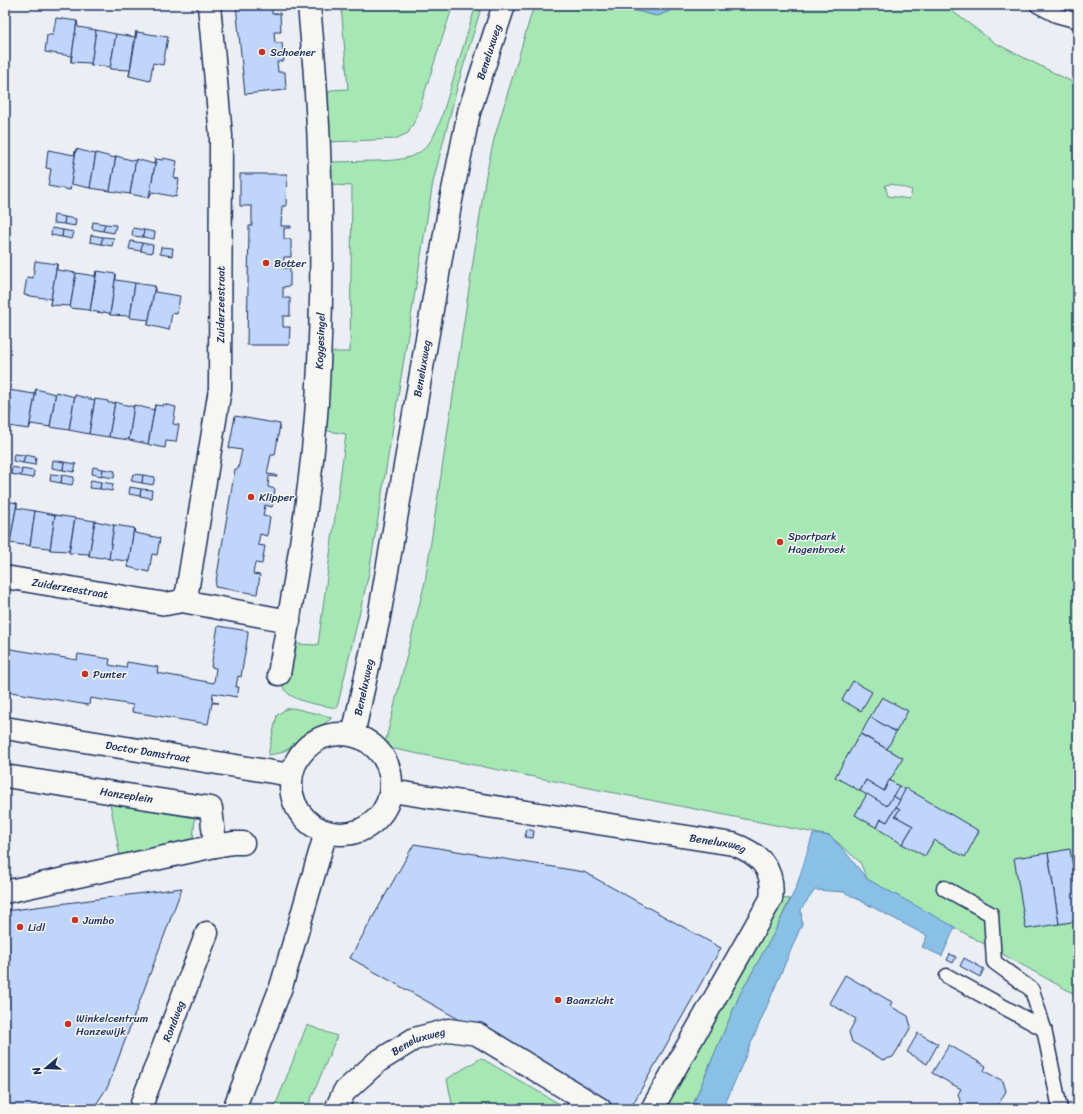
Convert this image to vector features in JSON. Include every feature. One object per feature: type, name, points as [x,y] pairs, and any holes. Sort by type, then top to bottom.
[{"type":"street","name":"Zuiderzeestraat","points":[[182,601],[189,584],[220,389],[221,136],[209,5]]},
{"type":"street","name":"Koggesingel","points":[[279,674],[289,621],[308,488],[317,404],[319,352],[320,156],[318,94],[310,5]]},
{"type":"street","name":"Beneluxweg","points":[[353,735],[379,617],[456,174],[469,112],[504,5]]},
{"type":"street","name":"Zuiderzeestraat","points":[[5,577],[159,603],[174,604],[182,601],[289,621]]},
{"type":"street","name":"Doctor Damstraat","points":[[5,728],[292,775]]},
{"type":"street","points":[[337,734],[353,735],[369,743],[383,756],[390,772],[391,791],[386,808],[375,822],[360,831],[343,835],[326,832],[312,826],[302,816],[294,804],[291,790],[292,775],[297,760],[307,747],[321,738],[337,734]]},
{"type":"street","name":"Hanzeplein","points":[[5,776],[210,808],[215,846]]},
{"type":"street","name":"Beneluxweg","points":[[391,791],[733,844],[748,850],[764,863],[773,885],[771,899],[652,1109]]},
{"type":"street","points":[[234,1109],[280,987],[326,832]]},
{"type":"street","points":[[5,892],[233,842],[243,843]]},
{"type":"street","name":"Rondweg","points":[[144,1109],[142,1104],[207,932]]},
{"type":"street","name":"Beneluxweg","points":[[336,1109],[344,1092],[377,1062],[414,1038],[449,1030],[477,1034],[600,1109]]},
{"type":"lane","points":[[1037,5],[1056,15],[1078,21]]},
{"type":"lane","points":[[944,888],[991,914],[994,962],[1032,990],[1044,1029],[1060,1109]]},
{"type":"lane","points":[[947,976],[1044,1029]]},
{"type":"green space","points":[[341,5],[453,5],[416,119],[408,133],[395,139],[329,142],[327,95],[331,90],[348,89]]},
{"type":"green space","points":[[476,5],[482,5],[458,84],[433,182],[369,573],[337,708],[305,702],[290,695],[282,684],[295,644],[318,645],[346,434],[328,431],[325,428],[330,354],[333,352],[350,352],[352,186],[334,185],[334,183],[330,180],[330,165],[333,162],[376,161],[409,157],[418,154],[431,141],[441,119]]},
{"type":"green space","name":"Sportpark Hagenbroek","points":[[534,5],[612,5],[657,16],[670,11],[678,5],[944,5],[995,43],[1078,85],[1078,996],[867,879],[860,862],[830,836],[384,747],[425,582],[486,175],[494,139]],"holes":[[[891,184],[912,190],[910,199],[888,196],[885,185]]]},
{"type":"green space","points":[[293,708],[331,717],[331,719],[292,747],[280,753],[268,755],[277,715],[286,709]]},
{"type":"green space","points":[[110,803],[195,818],[193,841],[120,856]]},
{"type":"green space","points":[[779,898],[790,899],[773,935],[740,994],[691,1109],[663,1109]]},
{"type":"green space","points":[[307,1025],[337,1036],[307,1109],[274,1109]]},
{"type":"green space","points":[[481,1058],[568,1109],[453,1109],[447,1079]]},
{"type":"water","points":[[612,5],[678,5],[670,11],[657,16]]},
{"type":"water","points":[[813,834],[830,836],[843,849],[867,879],[955,927],[942,956],[922,947],[927,936],[844,892],[815,890],[801,909],[802,924],[723,1109],[691,1109],[740,994],[773,935],[796,888]]},
{"type":"building","name":"Schoener","points":[[236,5],[272,5],[272,14],[280,13],[281,32],[274,32],[275,43],[282,43],[284,61],[277,62],[278,72],[285,72],[286,90],[245,94]]},
{"type":"building","points":[[56,18],[77,21],[71,62],[71,56],[45,52],[47,35],[53,35]]},
{"type":"building","points":[[77,21],[78,27],[96,30],[91,65],[90,63],[71,62]]},
{"type":"building","points":[[96,30],[116,34],[110,69],[110,67],[91,65]]},
{"type":"building","points":[[136,31],[130,70],[110,69],[116,34],[135,37]]},
{"type":"building","points":[[137,32],[168,37],[163,65],[153,63],[150,81],[129,76]]},
{"type":"building","points":[[76,149],[96,153],[90,188],[71,184],[70,190]]},
{"type":"building","points":[[76,149],[70,190],[48,186],[51,169],[46,168],[48,150],[74,155]]},
{"type":"building","points":[[96,153],[115,158],[116,156],[110,191],[90,188]]},
{"type":"building","points":[[116,156],[135,161],[136,159],[130,194],[110,191]]},
{"type":"building","points":[[155,158],[149,198],[130,194],[136,159],[154,164]]},
{"type":"building","points":[[163,158],[177,161],[174,178],[179,179],[176,197],[152,192],[149,198],[156,159],[163,160]]},
{"type":"building","name":"Botter","points":[[240,174],[287,174],[286,206],[282,206],[281,226],[291,226],[291,228],[284,228],[284,239],[291,239],[291,257],[284,257],[283,268],[290,268],[290,286],[283,287],[283,298],[290,298],[290,316],[283,316],[283,327],[290,327],[289,345],[247,345],[249,226],[252,226],[252,206],[240,206]]},
{"type":"building","points":[[54,215],[65,217],[64,224],[53,223]]},
{"type":"building","points":[[65,217],[76,219],[75,226],[64,224]]},
{"type":"building","points":[[93,222],[105,224],[103,231],[92,229]]},
{"type":"building","points":[[105,224],[116,225],[114,233],[103,231]]},
{"type":"building","points":[[52,228],[63,230],[62,237],[51,235]]},
{"type":"building","points":[[133,228],[144,230],[143,237],[132,236]]},
{"type":"building","points":[[63,230],[74,232],[72,239],[62,237]]},
{"type":"building","points":[[144,230],[155,232],[154,239],[143,237]]},
{"type":"building","points":[[91,235],[103,237],[101,244],[90,242]]},
{"type":"building","points":[[103,237],[114,238],[112,246],[101,244]]},
{"type":"building","points":[[131,241],[142,243],[141,251],[129,249]]},
{"type":"building","points":[[142,243],[153,245],[152,253],[141,251]]},
{"type":"building","points":[[161,247],[173,248],[172,256],[160,254]]},
{"type":"building","points":[[35,261],[57,264],[50,305],[51,299],[24,295],[27,277],[33,278]]},
{"type":"building","points":[[57,264],[57,270],[76,273],[70,308],[70,306],[50,305]]},
{"type":"building","points":[[96,271],[90,311],[70,308],[76,273],[95,276]]},
{"type":"building","points":[[97,271],[116,274],[110,315],[109,313],[90,311]]},
{"type":"building","points":[[116,274],[116,280],[135,283],[130,318],[129,316],[110,315]]},
{"type":"building","points":[[135,283],[155,286],[149,320],[130,318]]},
{"type":"building","points":[[155,286],[155,292],[180,296],[177,314],[172,313],[169,330],[148,325]]},
{"type":"building","points":[[36,389],[55,394],[56,392],[50,427],[31,424],[29,429]]},
{"type":"building","points":[[36,389],[29,429],[8,426],[11,408],[5,407],[9,390],[34,394]]},
{"type":"building","points":[[56,392],[75,397],[69,430],[50,427]]},
{"type":"building","points":[[75,395],[95,399],[89,434],[69,430]]},
{"type":"building","points":[[95,399],[108,401],[108,403],[115,402],[109,437],[89,434]]},
{"type":"building","points":[[115,402],[134,407],[129,440],[109,437]]},
{"type":"building","points":[[163,404],[176,407],[173,424],[179,425],[176,442],[166,441],[165,448],[148,444],[155,405],[163,406]]},
{"type":"building","points":[[134,405],[154,410],[155,405],[148,444],[129,440]]},
{"type":"building","name":"Klipper","points":[[235,416],[280,424],[275,455],[271,455],[267,474],[276,475],[277,477],[269,476],[268,487],[275,489],[272,507],[265,505],[263,516],[270,517],[267,536],[260,534],[258,545],[265,546],[262,564],[255,563],[253,574],[260,575],[257,594],[215,587],[235,469],[238,469],[242,450],[229,448]]},
{"type":"building","points":[[14,454],[25,455],[23,463],[13,461]]},
{"type":"building","points":[[25,455],[36,457],[35,465],[23,463]]},
{"type":"building","points":[[53,460],[64,462],[63,470],[52,468]]},
{"type":"building","points":[[64,462],[76,464],[74,472],[63,470]]},
{"type":"building","points":[[12,467],[22,469],[21,476],[11,474]]},
{"type":"building","points":[[93,467],[103,469],[102,476],[92,474]]},
{"type":"building","points":[[22,469],[34,471],[33,478],[21,476]]},
{"type":"building","points":[[103,469],[115,471],[114,478],[102,476]]},
{"type":"building","points":[[51,474],[62,475],[61,483],[50,481]]},
{"type":"building","points":[[133,474],[143,475],[142,483],[131,481]]},
{"type":"building","points":[[62,475],[74,477],[72,485],[61,483]]},
{"type":"building","points":[[143,475],[155,477],[153,485],[142,483]]},
{"type":"building","points":[[91,480],[101,482],[100,489],[89,488]]},
{"type":"building","points":[[101,482],[113,484],[112,491],[100,489]]},
{"type":"building","points":[[130,487],[141,489],[140,496],[129,494]]},
{"type":"building","points":[[141,489],[152,490],[151,498],[140,496]]},
{"type":"building","points":[[5,501],[17,503],[10,543],[10,537],[5,537]]},
{"type":"building","points":[[17,503],[17,508],[35,511],[30,546],[10,543]]},
{"type":"building","points":[[35,511],[55,515],[50,550],[49,548],[30,546]]},
{"type":"building","points":[[55,515],[75,518],[69,551],[50,550]]},
{"type":"building","points":[[75,518],[95,521],[89,556],[89,554],[69,553]]},
{"type":"building","points":[[95,521],[114,525],[109,559],[89,556]]},
{"type":"building","points":[[114,525],[134,528],[128,567],[128,561],[109,559]]},
{"type":"building","points":[[134,528],[135,533],[160,538],[157,555],[152,554],[149,572],[128,567]]},
{"type":"building","name":"Punter","points":[[218,626],[248,631],[248,634],[241,677],[238,676],[236,687],[239,687],[237,697],[213,693],[212,702],[219,703],[212,703],[208,724],[132,712],[133,705],[90,698],[88,705],[5,691],[5,648],[77,660],[78,654],[110,659],[109,665],[126,668],[127,662],[158,667],[157,673],[214,683],[216,668],[211,667]]},
{"type":"building","points":[[853,681],[872,692],[861,711],[842,700]]},
{"type":"building","points":[[882,697],[908,711],[896,732],[870,717]]},
{"type":"building","points":[[870,717],[896,732],[887,749],[861,734]]},
{"type":"building","points":[[860,734],[903,758],[884,791],[866,780],[860,791],[835,777]]},
{"type":"building","points":[[866,780],[884,791],[889,780],[899,786],[887,806],[860,791]]},
{"type":"building","points":[[899,786],[906,790],[900,800],[893,796]]},
{"type":"building","points":[[906,788],[979,831],[965,857],[934,840],[925,856],[902,844],[913,826],[895,816],[900,809],[896,807]]},
{"type":"building","points":[[867,794],[887,806],[893,796],[900,800],[887,822],[881,819],[877,828],[855,815]]},
{"type":"building","points":[[896,807],[900,809],[895,816],[913,826],[902,844],[877,828],[881,819],[887,822]]},
{"type":"building","points":[[527,829],[534,831],[533,838],[525,837]]},
{"type":"building","name":"Baanzicht","points":[[414,844],[584,872],[721,948],[630,1109],[618,1109],[350,958]]},
{"type":"building","points":[[1070,849],[1078,898],[1078,921],[1059,924],[1048,853]]},
{"type":"building","points":[[1048,853],[1059,924],[1026,929],[1014,858]]},
{"type":"building","name":"Winkelcentrum Hanzewijk","points":[[182,888],[108,1086],[93,1109],[71,1107],[71,1109],[5,1109],[5,911]]},
{"type":"building","points":[[950,954],[956,957],[953,963],[947,960]]},
{"type":"building","points":[[964,958],[984,969],[980,977],[960,966]]},
{"type":"building","points":[[845,975],[892,1002],[890,1006],[908,1016],[911,1027],[893,1057],[883,1060],[852,1042],[849,1032],[856,1019],[829,1003]]},
{"type":"building","points":[[918,1033],[938,1044],[927,1064],[907,1052]]},
{"type":"building","points":[[949,1045],[986,1066],[984,1071],[1003,1081],[1006,1091],[996,1109],[970,1109],[961,1104],[958,1094],[961,1089],[932,1073]]},
{"type":"place","name":"Schoener","points":[[262,52]]},
{"type":"place","name":"Botter","points":[[266,263]]},
{"type":"place","name":"Klipper","points":[[251,497]]},
{"type":"place","name":"Sportpark Hagenbroek","points":[[780,542]]},
{"type":"place","name":"Punter","points":[[85,674]]},
{"type":"place","name":"Jumbo","points":[[75,920]]},
{"type":"place","name":"Lidl","points":[[20,927]]},
{"type":"place","name":"Baanzicht","points":[[558,1000]]},
{"type":"place","name":"Winkelcentrum Hanzewijk","points":[[68,1024]]}]
